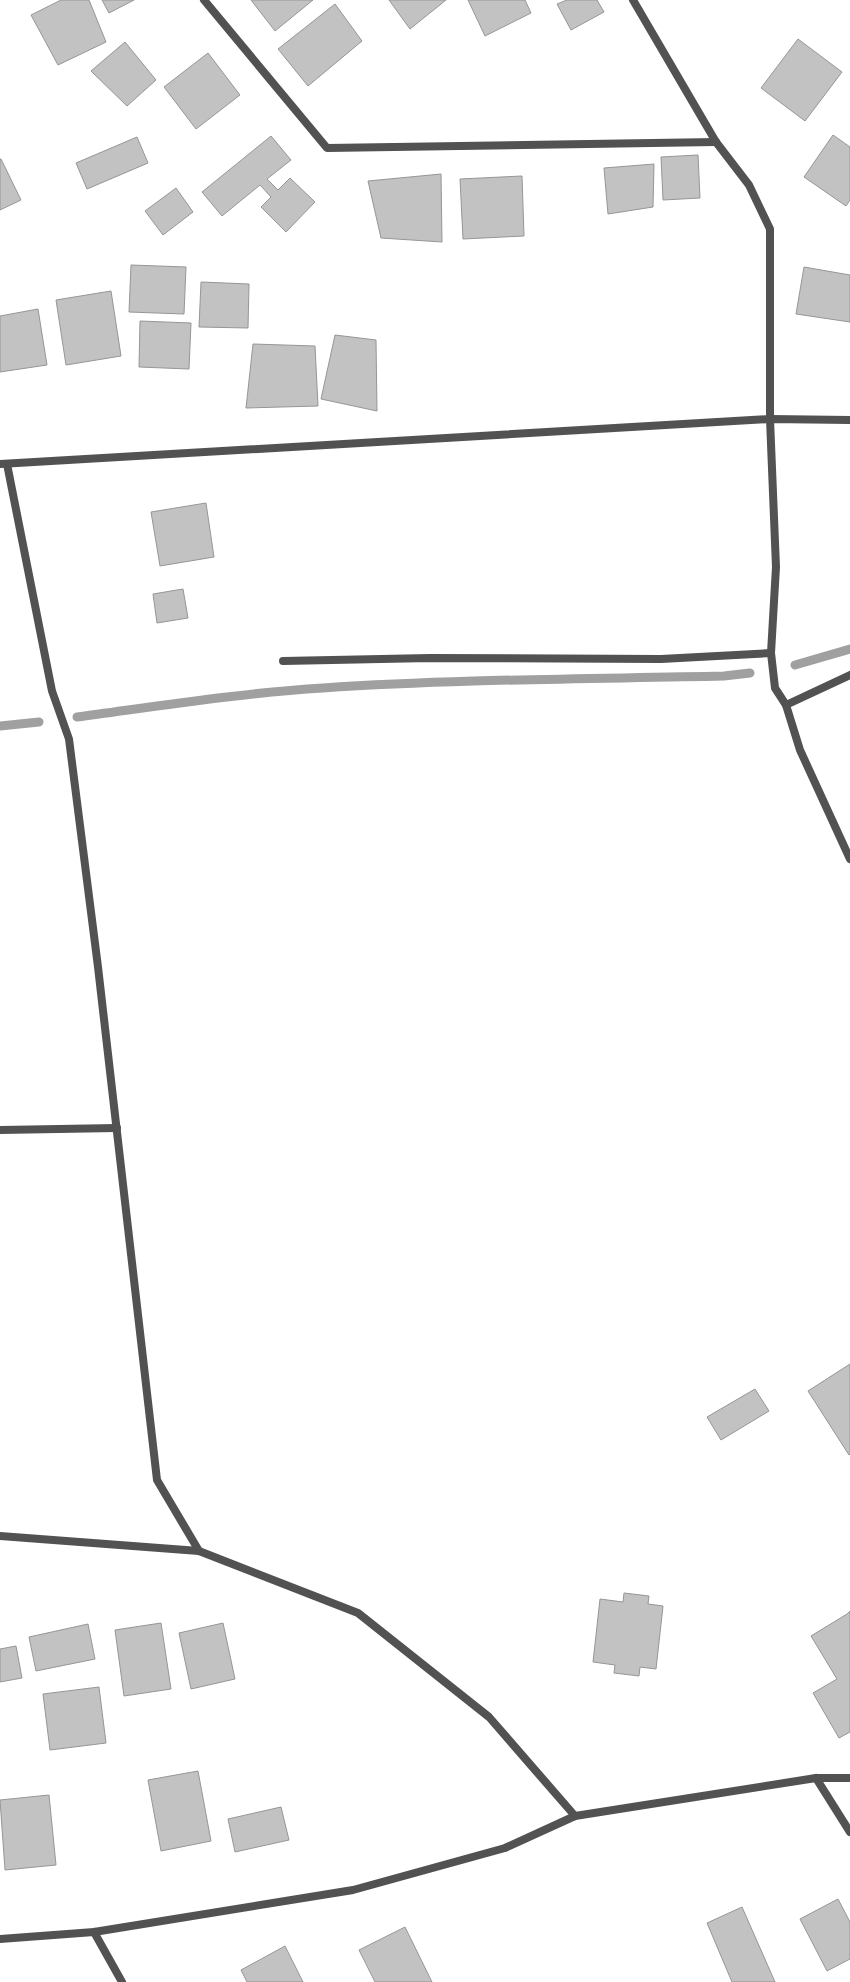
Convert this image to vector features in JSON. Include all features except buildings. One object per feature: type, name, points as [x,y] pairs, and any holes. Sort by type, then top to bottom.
[{"type":"street","points":[[204,0],[327,148],[716,142]]},
{"type":"street","points":[[633,0],[716,142],[749,184],[770,228],[770,419],[776,567],[771,653],[775,688],[786,705],[800,750],[850,859]]},
{"type":"street","points":[[199,1551],[157,1480],[98,968],[69,739],[52,692],[3,464],[770,419],[850,420]]},
{"type":"street","points":[[283,661],[430,658],[661,659],[771,653]]},
{"type":"street","points":[[786,705],[850,675]]},
{"type":"street","points":[[0,1130],[117,1128]]},
{"type":"street","points":[[0,1536],[199,1551],[358,1613],[489,1716],[575,1816]]},
{"type":"street","points":[[816,1778],[850,1832]]},
{"type":"street","points":[[0,1939],[94,1932],[353,1890],[505,1848],[575,1816],[816,1778],[850,1778]]},
{"type":"street","points":[[94,1932],[122,1982]]},
{"type":"waterway","points":[[795,665],[850,649]]},
{"type":"waterway","points":[[77,717],[231,696],[292,690],[474,681],[724,676],[750,673]]},
{"type":"waterway","points":[[0,726],[39,722]]}]
